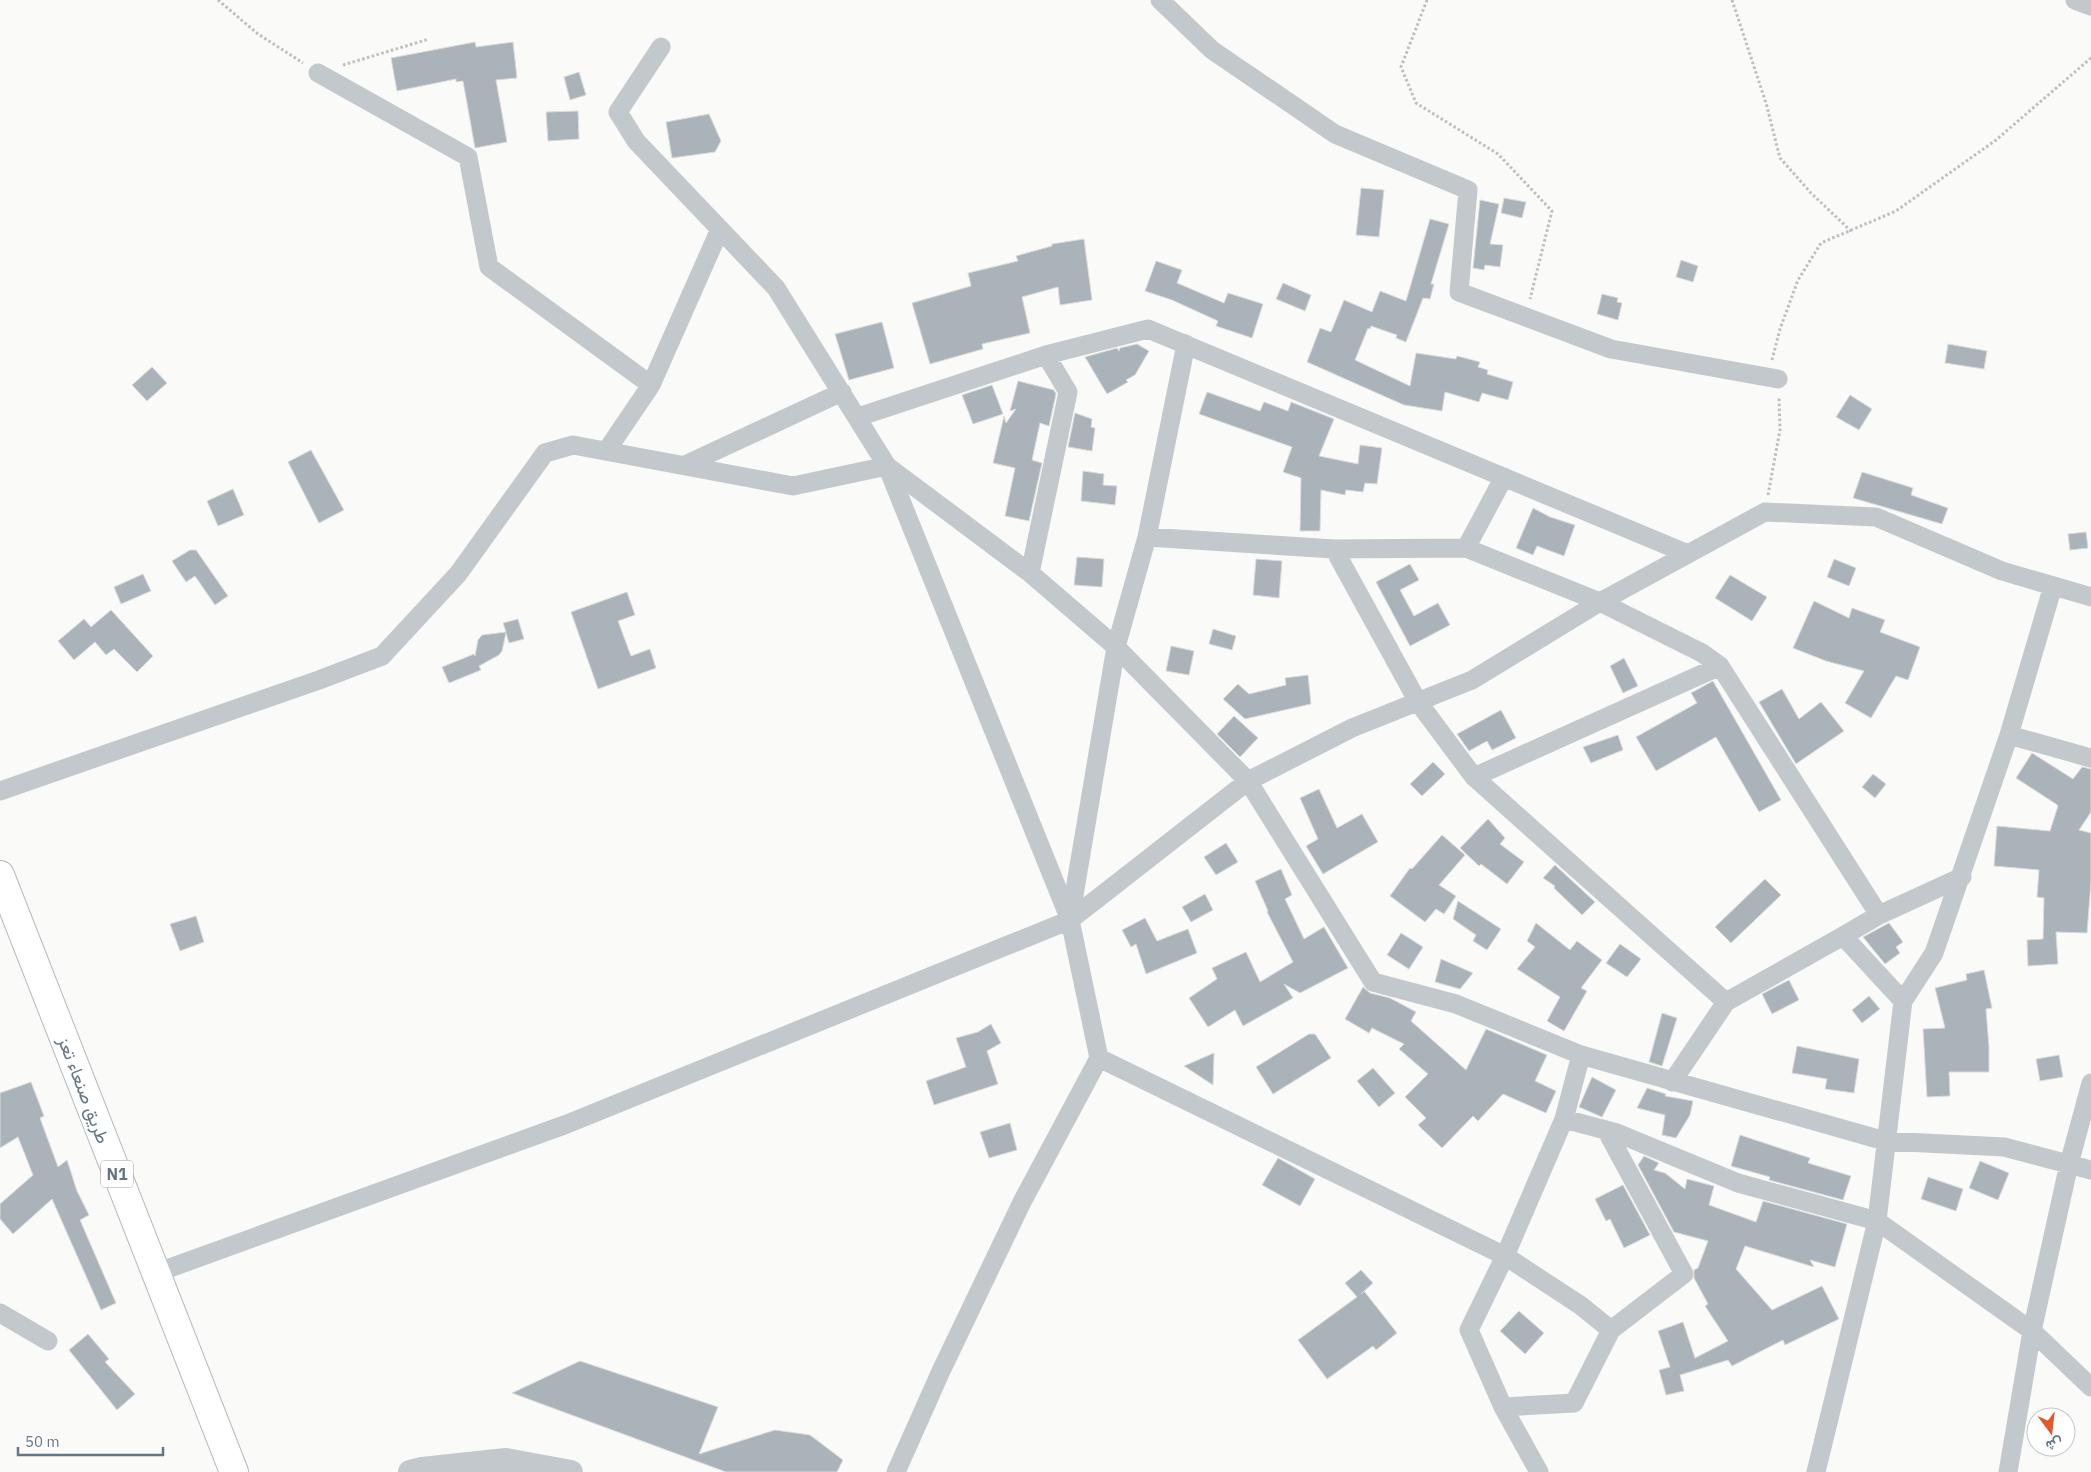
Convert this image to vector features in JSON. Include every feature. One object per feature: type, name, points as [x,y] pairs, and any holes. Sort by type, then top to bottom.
[{"type":"highway","name":"طريق صنعاء تعز","points":[[0,875],[234,1472]]},
{"type":"street","points":[[1160,0],[1212,50],[1335,134],[1468,190],[1459,292],[1612,349],[1778,379]]},
{"type":"street","points":[[2075,0],[2091,6]]},
{"type":"street","points":[[661,47],[618,112],[636,141],[776,288],[887,466],[1070,920],[1099,1058],[1022,1202],[941,1371],[896,1472]]},
{"type":"street","points":[[318,73],[468,157],[489,267],[651,385]]},
{"type":"street","points":[[606,450],[651,385],[720,229]]},
{"type":"street","points":[[858,417],[1046,355],[1148,329],[1688,554]]},
{"type":"street","points":[[1070,920],[1116,647],[1147,537],[1186,344]]},
{"type":"street","points":[[1030,573],[1068,392],[1046,355]]},
{"type":"street","points":[[685,465],[842,392]]},
{"type":"street","points":[[0,791],[310,684],[382,656],[458,574],[545,453],[572,444],[793,486],[887,466],[1030,573],[1116,647],[1248,781],[1372,982],[1456,1004],[1581,1055],[1885,1141],[2004,1147],[2091,1170]]},
{"type":"street","points":[[1466,548],[1504,477]]},
{"type":"street","points":[[156,1273],[567,1124],[1070,920],[1248,781],[1352,728],[1472,680],[1600,602],[1765,512],[1876,517],[2002,571],[2091,597]]},
{"type":"street","points":[[1147,537],[1334,549],[1466,548],[1600,602],[1702,654],[1720,666],[1879,915]]},
{"type":"street","points":[[1334,549],[1418,702],[1474,777],[1726,1002]]},
{"type":"street","points":[[1816,1472],[1877,1221],[1902,1001],[1934,953],[1962,877],[2009,735],[2053,586]]},
{"type":"street","points":[[1474,777],[1720,666]]},
{"type":"street","points":[[2009,735],[2091,758]]},
{"type":"street","points":[[1672,1082],[1726,1002],[1879,915],[1962,877]]},
{"type":"street","points":[[1843,936],[1902,1001]]},
{"type":"street","points":[[1540,1472],[1503,1407],[1469,1330],[1505,1256],[1564,1118],[1581,1055]]},
{"type":"street","points":[[1099,1058],[1505,1256],[1580,1304],[1611,1330]]},
{"type":"street","points":[[2008,1472],[2032,1331],[2070,1164],[2091,1083]]},
{"type":"street","points":[[1564,1118],[1606,1130],[1738,1183],[1877,1221],[2032,1331],[2091,1387]]},
{"type":"street","points":[[1503,1407],[1574,1403],[1611,1330],[1684,1274],[1606,1130]]},
{"type":"street","points":[[0,1313],[48,1341]]},
{"type":"street","points":[[410,1472],[506,1460],[571,1472]]},
{"type":"path","points":[[218,0],[258,34],[318,73],[428,39]]},
{"type":"path","points":[[1427,0],[1401,67],[1416,103],[1498,154],[1552,211],[1526,317]]},
{"type":"path","points":[[1732,0],[1766,103],[1780,158],[1811,193],[1852,232]]},
{"type":"path","points":[[1765,512],[1780,430],[1778,379],[1772,358],[1798,280],[1821,243],[1852,232],[1896,211],[1996,140],[2091,58]]},
{"type":"building","points":[[475,42],[476,47],[513,42],[517,78],[496,80],[507,142],[475,148],[463,81],[456,82],[456,79],[397,91],[391,58]]},
{"type":"building","points":[[579,72],[586,95],[570,100],[564,77]]},
{"type":"building","points":[[578,111],[579,139],[548,141],[546,112]]},
{"type":"building","points":[[709,114],[721,141],[715,152],[672,158],[666,122]]},
{"type":"building","points":[[1361,188],[1384,190],[1379,237],[1356,235]]},
{"type":"building","points":[[1504,198],[1526,202],[1522,218],[1501,213]]},
{"type":"building","points":[[1480,200],[1499,204],[1490,244],[1503,245],[1500,267],[1485,265],[1484,270],[1473,268]]},
{"type":"building","points":[[1430,219],[1449,224],[1431,284],[1434,284],[1430,299],[1423,298],[1406,342],[1396,338],[1397,335],[1371,326],[1370,329],[1368,328],[1355,360],[1410,386],[1416,353],[1456,359],[1457,356],[1480,362],[1478,367],[1488,370],[1487,374],[1513,382],[1508,400],[1482,393],[1479,402],[1445,392],[1442,411],[1404,405],[1307,362],[1320,328],[1331,332],[1344,300],[1372,312],[1380,291],[1406,301]]},
{"type":"building","points":[[1084,239],[1092,300],[1060,305],[1058,287],[1022,297],[1030,333],[982,344],[983,349],[930,364],[912,303],[971,286],[968,273],[1018,261],[1016,256],[1052,246],[1052,244]]},
{"type":"building","points":[[1681,260],[1698,266],[1693,282],[1676,277]]},
{"type":"building","points":[[1156,261],[1182,270],[1177,283],[1224,303],[1228,293],[1263,304],[1252,338],[1216,326],[1218,321],[1172,300],[1145,291]]},
{"type":"building","points":[[1283,283],[1311,295],[1305,311],[1276,299]]},
{"type":"building","points":[[1602,294],[1618,298],[1617,302],[1622,303],[1618,320],[1597,314]]},
{"type":"building","points":[[882,322],[894,368],[849,380],[835,334]]},
{"type":"building","points":[[1137,344],[1149,351],[1135,375],[1126,380],[1128,382],[1107,394],[1085,357],[1117,348],[1119,351],[1120,348]]},
{"type":"building","points":[[1948,344],[1987,351],[1984,369],[1945,363]]},
{"type":"building","points":[[152,367],[167,383],[147,401],[132,385]]},
{"type":"building","points":[[1018,381],[1054,390],[1056,394],[1049,426],[1040,423],[1032,460],[1042,463],[1029,521],[1005,516],[1015,468],[993,463],[1004,416],[1006,423],[1016,409],[1010,411]]},
{"type":"building","points":[[992,385],[1003,414],[973,424],[962,395]]},
{"type":"building","points":[[1207,392],[1260,411],[1264,402],[1288,411],[1291,402],[1334,419],[1319,456],[1358,464],[1360,445],[1382,448],[1377,484],[1365,483],[1363,492],[1346,490],[1345,495],[1321,490],[1320,531],[1300,531],[1301,478],[1283,472],[1292,447],[1199,414]]},
{"type":"building","points":[[1850,395],[1872,409],[1859,430],[1836,417]]},
{"type":"building","points":[[1075,413],[1092,419],[1091,427],[1095,428],[1092,451],[1068,447]]},
{"type":"building","points":[[311,450],[344,510],[319,523],[288,462]]},
{"type":"building","points":[[1083,471],[1104,474],[1103,485],[1117,486],[1115,505],[1081,501]]},
{"type":"building","points":[[1862,472],[1913,488],[1911,495],[1948,508],[1942,524],[1853,498]]},
{"type":"building","points":[[233,489],[244,515],[218,526],[207,501]]},
{"type":"building","points":[[1533,508],[1550,517],[1575,525],[1564,556],[1537,546],[1533,555],[1516,548]]},
{"type":"building","points":[[2086,532],[2088,548],[2070,550],[2068,534]]},
{"type":"building","points":[[190,550],[196,550],[228,596],[215,605],[195,576],[186,582],[172,561]]},
{"type":"building","points":[[1077,557],[1104,559],[1102,587],[1074,585]]},
{"type":"building","points":[[1256,559],[1282,561],[1279,598],[1253,595]]},
{"type":"building","points":[[1834,559],[1856,568],[1849,586],[1827,577]]},
{"type":"building","points":[[1410,564],[1419,580],[1400,590],[1414,616],[1438,603],[1450,625],[1410,646],[1376,582]]},
{"type":"building","points":[[143,574],[151,591],[121,604],[114,587]]},
{"type":"building","points":[[1730,575],[1767,597],[1752,621],[1715,598]]},
{"type":"building","points":[[627,592],[635,615],[618,621],[631,656],[650,649],[656,668],[598,689],[571,612]]},
{"type":"building","points":[[1814,601],[1849,618],[1852,608],[1885,620],[1880,632],[1920,647],[1908,680],[1896,676],[1871,718],[1845,703],[1864,671],[1826,661],[1793,648]]},
{"type":"building","points":[[111,610],[153,656],[137,672],[114,649],[106,655],[95,642],[74,660],[58,641],[84,619],[91,627]]},
{"type":"building","points":[[518,619],[524,639],[509,643],[506,633],[502,651],[499,655],[479,666],[481,670],[449,683],[442,667],[474,654],[475,656],[478,640],[482,635],[506,632],[503,623]]},
{"type":"building","points":[[1213,629],[1236,636],[1232,650],[1209,644]]},
{"type":"building","points":[[1171,646],[1194,651],[1189,675],[1166,671]]},
{"type":"building","points":[[1624,658],[1638,686],[1623,693],[1610,666]]},
{"type":"building","points":[[1308,675],[1311,704],[1245,719],[1223,699],[1238,684],[1249,694],[1286,685],[1285,678]]},
{"type":"building","points":[[1713,681],[1781,800],[1759,812],[1716,737],[1656,771],[1636,737],[1697,703],[1691,693]]},
{"type":"building","points":[[1782,689],[1799,719],[1821,702],[1844,731],[1796,764],[1759,702]]},
{"type":"building","points":[[1501,710],[1516,738],[1492,750],[1487,741],[1469,751],[1457,734]]},
{"type":"building","points":[[1234,716],[1258,738],[1240,757],[1217,734]]},
{"type":"building","points":[[1618,735],[1623,750],[1591,763],[1583,747]]},
{"type":"building","points":[[2032,753],[2073,779],[2082,767],[2091,769],[2091,812],[2079,830],[2091,833],[2091,882],[2087,933],[2056,932],[2058,964],[2028,966],[2027,940],[2043,939],[2044,898],[2037,897],[2039,870],[1994,866],[1997,826],[2050,831],[2058,806],[2016,778]]},
{"type":"building","points":[[1433,762],[1445,774],[1422,796],[1410,784]]},
{"type":"building","points":[[1873,774],[1886,784],[1875,798],[1862,787]]},
{"type":"building","points":[[1319,789],[1337,828],[1362,814],[1378,842],[1323,874],[1306,846],[1318,839],[1300,798]]},
{"type":"building","points":[[1488,819],[1505,838],[1500,844],[1524,862],[1507,884],[1481,864],[1479,866],[1460,848]]},
{"type":"building","points":[[1442,835],[1465,855],[1439,885],[1456,896],[1444,914],[1436,909],[1425,922],[1390,896],[1410,868],[1412,869]]},
{"type":"building","points":[[1226,843],[1238,862],[1216,875],[1204,857]]},
{"type":"building","points":[[1555,865],[1595,902],[1582,915],[1554,888],[1555,886],[1543,878]]},
{"type":"building","points":[[1281,869],[1292,895],[1285,899],[1304,939],[1324,927],[1348,968],[1300,993],[1284,984],[1293,998],[1243,1026],[1235,1010],[1208,1027],[1189,998],[1217,979],[1212,968],[1246,952],[1260,982],[1293,962],[1267,912],[1255,881]]},
{"type":"building","points":[[1765,879],[1781,895],[1731,943],[1715,927]]},
{"type":"building","points":[[1205,894],[1213,910],[1191,922],[1182,907]]},
{"type":"building","points":[[1458,901],[1501,929],[1487,950],[1473,941],[1476,935],[1453,919]]},
{"type":"building","points":[[196,916],[204,942],[180,951],[170,924]]},
{"type":"building","points":[[1145,918],[1157,941],[1188,929],[1197,953],[1146,974],[1136,944],[1131,947],[1122,930]]},
{"type":"building","points":[[1536,923],[1570,950],[1577,941],[1602,960],[1581,988],[1587,991],[1564,1031],[1547,1021],[1560,997],[1517,969],[1535,947],[1527,941]]},
{"type":"building","points":[[1889,923],[1903,942],[1896,947],[1900,953],[1885,964],[1863,937]]},
{"type":"building","points":[[1401,933],[1423,947],[1409,969],[1387,955]]},
{"type":"building","points":[[1620,944],[1641,959],[1627,977],[1606,963]]},
{"type":"building","points":[[1441,959],[1473,973],[1460,989],[1435,982]]},
{"type":"building","points":[[1984,970],[1992,1008],[1986,1009],[1989,1072],[1949,1072],[1950,1096],[1927,1097],[1923,1029],[1945,1028],[1935,988],[1967,980],[1966,974]]},
{"type":"building","points":[[1789,980],[1799,1000],[1772,1014],[1762,994]]},
{"type":"building","points":[[1363,987],[1370,993],[1390,998],[1416,1012],[1411,1021],[1466,1070],[1486,1029],[1547,1055],[1535,1081],[1556,1091],[1546,1113],[1503,1094],[1478,1121],[1473,1116],[1442,1148],[1418,1125],[1426,1118],[1405,1097],[1428,1074],[1399,1049],[1404,1044],[1372,1028],[1369,1033],[1345,1019]]},
{"type":"building","points":[[1869,996],[1880,1009],[1862,1023],[1852,1010]]},
{"type":"building","points":[[1662,1013],[1677,1018],[1662,1066],[1649,1062]]},
{"type":"building","points":[[991,1024],[1001,1043],[987,1051],[998,1084],[934,1105],[926,1081],[966,1067],[956,1038],[978,1032]]},
{"type":"building","points":[[1309,1034],[1315,1034],[1331,1058],[1273,1094],[1256,1067]]},
{"type":"building","points":[[1797,1046],[1859,1059],[1854,1093],[1825,1089],[1827,1079],[1792,1073]]},
{"type":"building","points":[[1214,1053],[1213,1085],[1184,1066]]},
{"type":"building","points":[[2059,1055],[2063,1077],[2040,1081],[2036,1059]]},
{"type":"building","points":[[1373,1068],[1395,1093],[1379,1107],[1357,1081]]},
{"type":"building","points":[[1592,1077],[1616,1090],[1602,1117],[1579,1107]]},
{"type":"building","points":[[31,1082],[44,1116],[40,1118],[58,1167],[67,1160],[77,1191],[89,1215],[80,1220],[116,1303],[101,1310],[52,1199],[13,1234],[0,1219],[0,1204],[33,1175],[18,1137],[0,1148],[0,1093]]},
{"type":"building","points":[[1647,1088],[1666,1094],[1665,1096],[1693,1101],[1690,1115],[1676,1138],[1662,1135],[1665,1115],[1637,1108]]},
{"type":"building","points":[[1010,1123],[1017,1150],[989,1158],[980,1132]]},
{"type":"building","points":[[1740,1135],[1810,1158],[1808,1163],[1851,1176],[1843,1200],[1769,1180],[1770,1177],[1731,1166]]},
{"type":"building","points":[[1644,1156],[1659,1163],[1654,1170],[1665,1173],[1685,1189],[1687,1179],[1714,1186],[1709,1205],[1756,1222],[1763,1201],[1847,1224],[1835,1267],[1810,1260],[1814,1267],[1745,1246],[1736,1269],[1772,1310],[1822,1286],[1839,1319],[1785,1345],[1783,1340],[1732,1366],[1728,1360],[1680,1375],[1684,1391],[1666,1395],[1659,1370],[1670,1367],[1658,1331],[1683,1322],[1695,1358],[1728,1341],[1705,1306],[1708,1304],[1694,1278],[1694,1270],[1698,1268],[1708,1241],[1674,1232],[1638,1165]]},
{"type":"building","points":[[1278,1158],[1315,1179],[1300,1206],[1262,1185]]},
{"type":"building","points":[[1980,1161],[2009,1173],[1998,1200],[1969,1188]]},
{"type":"building","points":[[1928,1177],[1963,1189],[1956,1211],[1921,1199]]},
{"type":"building","points":[[1623,1185],[1650,1235],[1624,1248],[1610,1219],[1606,1221],[1595,1199]]},
{"type":"building","points":[[1361,1270],[1373,1283],[1364,1291],[1397,1333],[1376,1350],[1373,1346],[1327,1379],[1298,1340],[1357,1297],[1345,1283]]},
{"type":"building","points":[[1519,1311],[1544,1333],[1525,1354],[1500,1331]]},
{"type":"building","points":[[88,1334],[109,1359],[105,1362],[135,1394],[117,1410],[69,1350]]},
{"type":"building","points":[[580,1361],[718,1407],[699,1454],[775,1430],[810,1435],[843,1460],[837,1472],[726,1472],[512,1393]]}]
